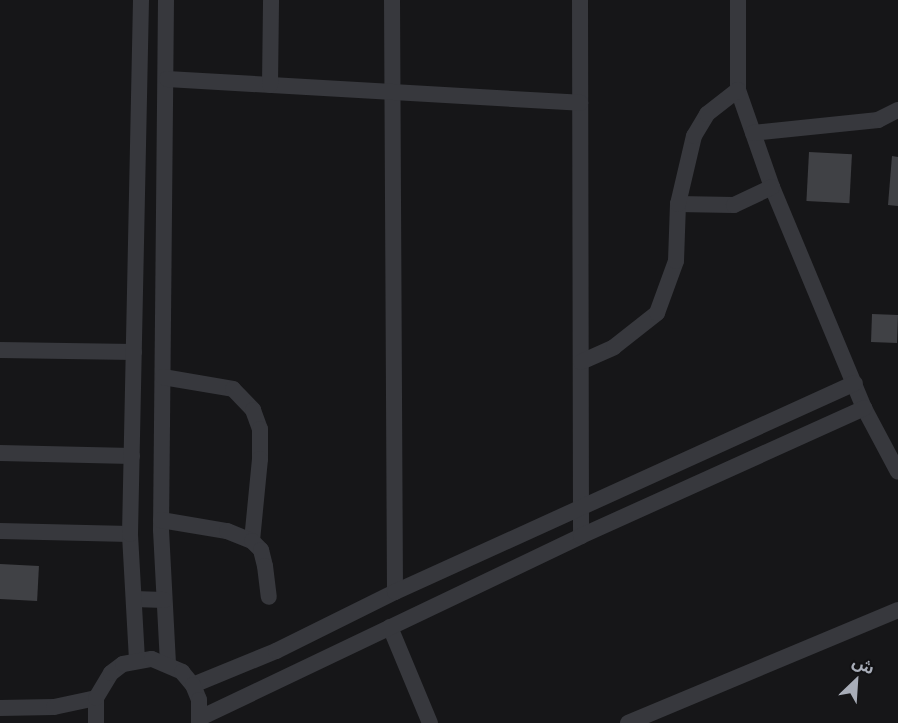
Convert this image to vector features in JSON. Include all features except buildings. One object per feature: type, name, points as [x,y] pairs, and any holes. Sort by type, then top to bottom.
[{"type":"street","points":[[137,660],[130,534],[141,0]]},
{"type":"street","points":[[166,0],[161,520],[168,663]]},
{"type":"street","points":[[270,85],[271,0]]},
{"type":"street","points":[[392,0],[395,592]]},
{"type":"street","points":[[580,0],[579,509],[581,536]]},
{"type":"street","points":[[738,0],[738,90],[772,187],[864,408],[898,472]]},
{"type":"street","points":[[167,79],[580,103]]},
{"type":"street","points":[[581,362],[614,346],[657,313],[676,261],[678,204],[694,136],[707,114],[738,90]]},
{"type":"street","points":[[753,133],[878,120],[898,110]]},
{"type":"street","points":[[678,204],[735,205],[772,187]]},
{"type":"street","points":[[0,350],[134,352]]},
{"type":"street","points":[[163,377],[233,389],[253,410],[260,429],[260,459],[252,541]]},
{"type":"street","points":[[193,685],[276,651],[395,592],[855,383]]},
{"type":"street","points":[[96,723],[96,698],[111,673],[137,660],[168,663],[193,685],[200,720],[581,536],[864,408]]},
{"type":"street","points":[[0,453],[132,456]]},
{"type":"street","points":[[161,520],[227,531],[252,541],[261,550],[266,566],[269,597]]},
{"type":"street","points":[[0,531],[130,534]]},
{"type":"street","points":[[134,599],[164,600]]},
{"type":"street","points":[[628,723],[898,610]]},
{"type":"street","points":[[390,627],[430,723]]},
{"type":"street","points":[[0,708],[54,707],[96,698]]}]
